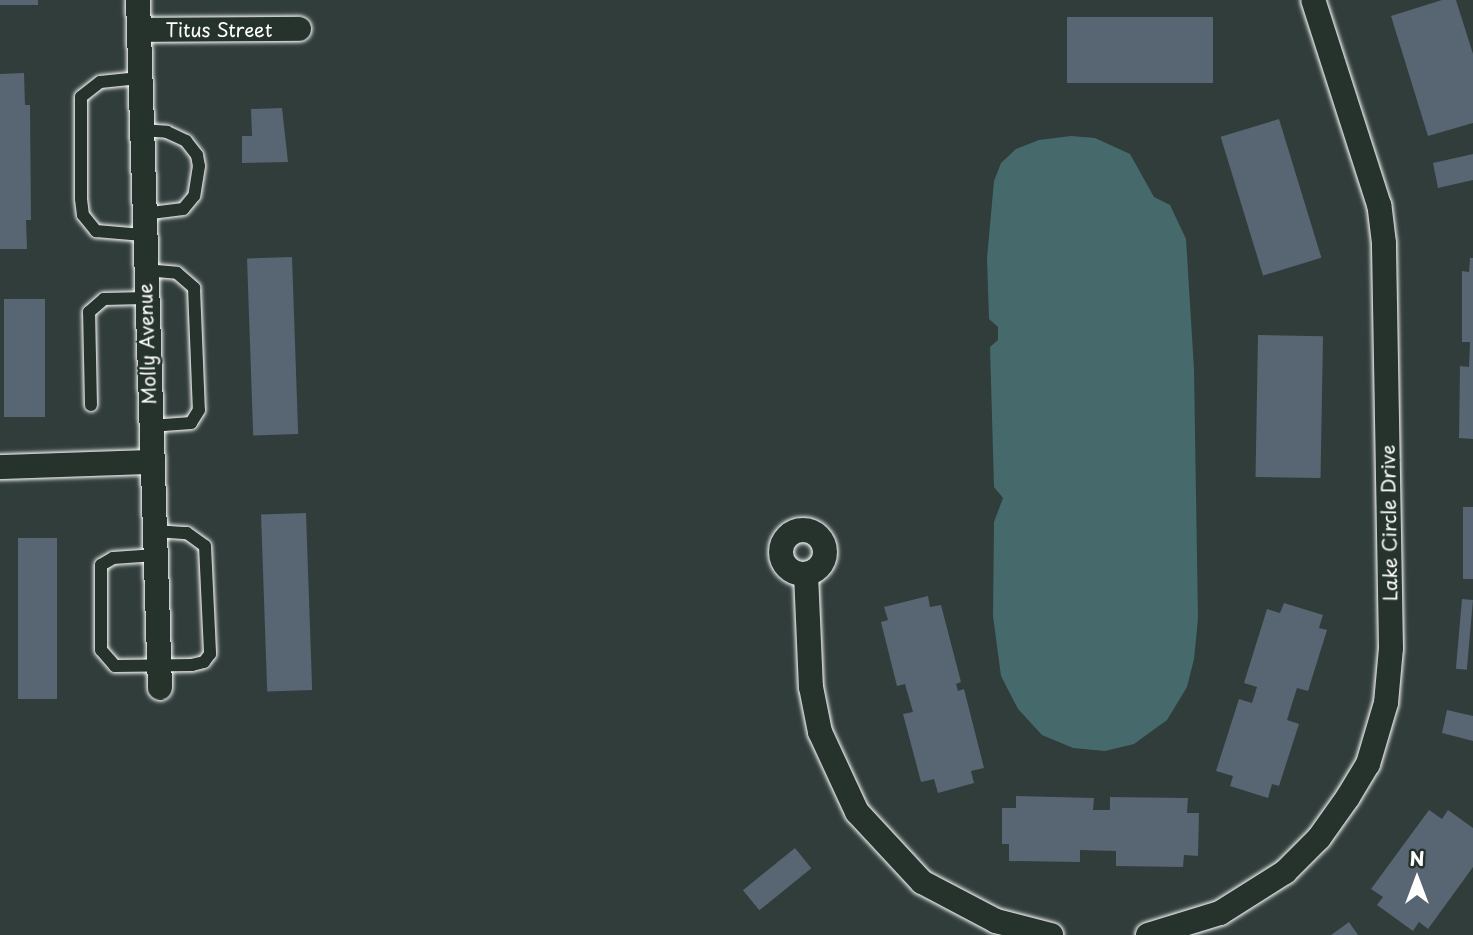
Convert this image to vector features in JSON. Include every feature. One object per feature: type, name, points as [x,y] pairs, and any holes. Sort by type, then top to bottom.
[{"type":"street","name":"Molly Avenue","points":[[138,0],[143,224],[160,677]]},
{"type":"street","name":"Lake Circle Drive","points":[[1148,935],[1220,913],[1285,872],[1319,838],[1355,786],[1368,764],[1386,703],[1391,648],[1384,243],[1379,205],[1313,0]]},
{"type":"street","name":"Titus Street","points":[[139,30],[299,29]]},
{"type":"street","points":[[0,467],[151,462]]},
{"type":"street","points":[[806,574],[811,687],[820,732],[857,812],[922,882],[996,921],[1051,935]]},
{"type":"lane","points":[[139,78],[100,82],[81,97],[80,186],[83,215],[96,231],[143,224],[183,209],[194,196],[199,166],[197,155],[187,141],[167,132],[141,130]]},
{"type":"lane","points":[[145,270],[177,273],[190,282],[196,322],[198,415],[186,425],[150,426]]},
{"type":"lane","points":[[91,405],[89,312],[104,299],[146,298]]},
{"type":"lane","points":[[187,533],[205,546],[211,642],[204,662],[160,677],[115,666],[101,650],[101,565],[113,558],[187,533]]},
{"type":"water","points":[[1071,136],[1095,138],[1130,154],[1154,197],[1170,205],[1186,239],[1194,369],[1198,619],[1194,659],[1187,687],[1167,720],[1134,744],[1105,751],[1073,748],[1042,735],[1018,709],[1001,676],[993,616],[994,522],[1003,498],[994,487],[990,347],[998,340],[998,327],[989,319],[987,258],[994,181],[1001,163],[1016,149],[1039,140]]},
{"type":"building","points":[[0,0],[38,0],[38,5],[0,5]]},
{"type":"building","points":[[1442,0],[1456,0],[1473,54],[1473,123],[1428,136],[1391,16]]},
{"type":"building","points":[[1067,17],[1213,17],[1213,83],[1067,83]]},
{"type":"building","points":[[24,73],[25,105],[30,105],[31,220],[26,220],[27,249],[0,249],[0,74]]},
{"type":"building","points":[[282,108],[288,162],[242,163],[242,136],[252,136],[251,109]]},
{"type":"building","points":[[1279,119],[1321,258],[1263,275],[1221,137]]},
{"type":"building","points":[[1473,154],[1473,180],[1438,188],[1433,163]]},
{"type":"building","points":[[292,257],[298,434],[253,435],[247,259]]},
{"type":"building","points":[[1470,258],[1473,258],[1473,439],[1459,438],[1460,366],[1469,367],[1470,342],[1462,342],[1462,271],[1469,272]]},
{"type":"building","points":[[4,299],[45,299],[45,417],[4,417]]},
{"type":"building","points":[[1258,335],[1323,336],[1321,478],[1256,477]]},
{"type":"building","points":[[1463,507],[1473,507],[1473,579],[1463,579]]},
{"type":"building","points":[[306,513],[312,690],[267,691],[261,515]]},
{"type":"building","points":[[18,538],[57,538],[57,699],[18,699]]},
{"type":"building","points":[[928,596],[930,607],[941,605],[961,682],[956,684],[958,691],[964,689],[984,768],[971,771],[974,783],[938,793],[934,779],[921,782],[903,714],[913,712],[905,684],[897,686],[881,622],[888,620],[884,607]]},
{"type":"building","points":[[1462,599],[1473,600],[1467,670],[1456,669]]},
{"type":"building","points":[[1284,603],[1323,615],[1319,628],[1327,630],[1308,691],[1297,688],[1287,720],[1299,724],[1279,786],[1272,784],[1268,798],[1230,786],[1233,776],[1216,771],[1239,699],[1252,703],[1257,687],[1244,683],[1267,609],[1280,613]]},
{"type":"building","points":[[1447,710],[1473,716],[1473,741],[1442,733]]},
{"type":"building","points":[[1016,796],[1094,798],[1093,810],[1110,810],[1110,797],[1188,798],[1187,813],[1199,813],[1198,856],[1184,855],[1183,867],[1116,866],[1116,851],[1080,850],[1080,862],[1009,861],[1009,844],[1002,844],[1002,808],[1016,808]]},
{"type":"building","points":[[1429,810],[1442,819],[1448,810],[1473,828],[1473,867],[1428,929],[1419,922],[1413,931],[1377,905],[1383,897],[1371,889]]},
{"type":"building","points":[[795,848],[811,868],[759,910],[743,890]]},
{"type":"building","points":[[1349,922],[1358,935],[1331,935]]}]
